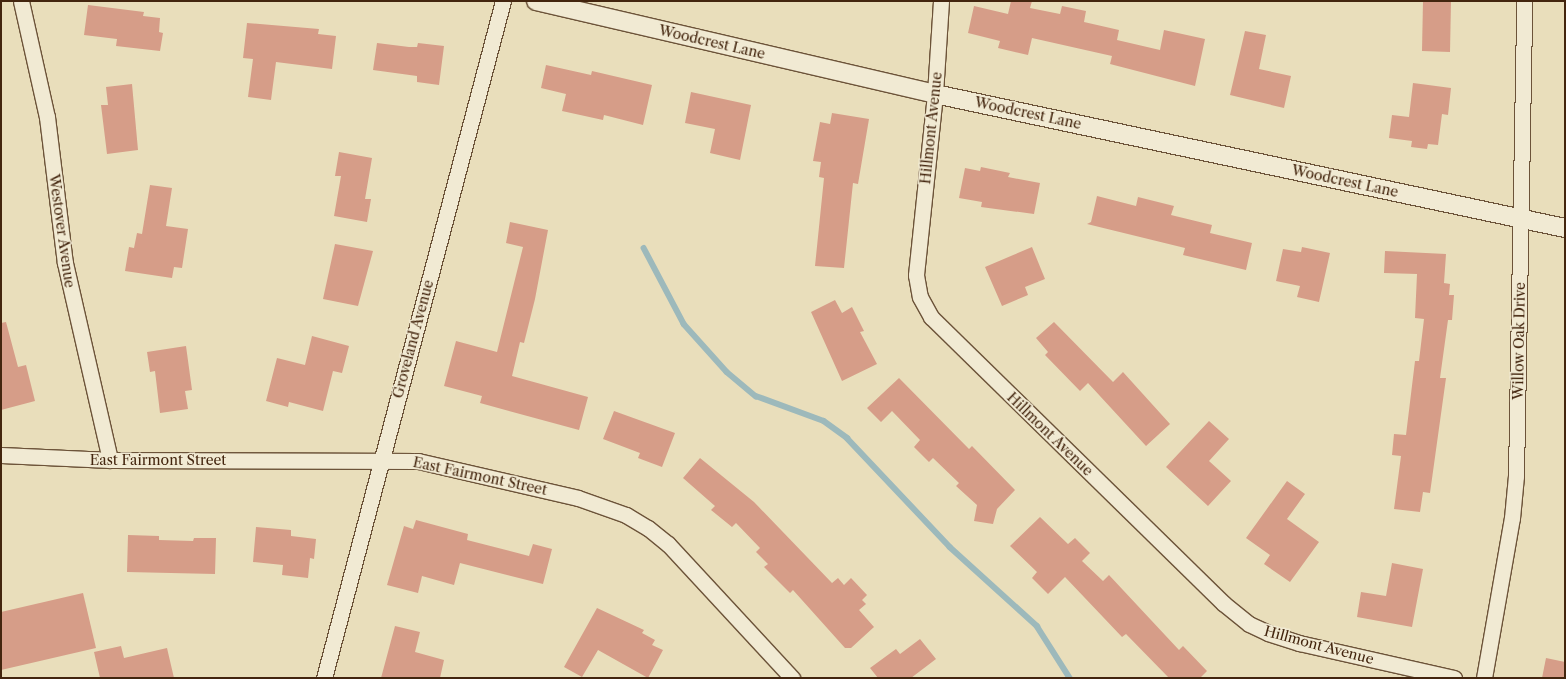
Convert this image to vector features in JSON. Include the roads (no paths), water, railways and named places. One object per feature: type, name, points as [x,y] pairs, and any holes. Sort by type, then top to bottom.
[{"type":"street","name":"Westover Avenue","points":[[21,1],[47,117],[66,269],[110,460]]},
{"type":"street","name":"Groveland Avenue","points":[[324,678],[503,1]]},
{"type":"street","name":"Woodcrest Lane","points":[[536,1],[935,94],[1565,228]]},
{"type":"street","name":"Hillmont Avenue","points":[[941,1],[935,94],[916,275],[923,303],[938,324],[1223,603],[1248,624],[1268,633],[1299,643],[1454,678]]},
{"type":"street","name":"Willow Oak Drive","points":[[1484,678],[1512,518],[1516,476],[1524,1]]},
{"type":"street","name":"East Fairmont Street","points":[[1,455],[110,460],[381,459],[418,461],[454,468],[578,498],[626,515],[648,528],[680,555],[792,678]]},
{"type":"waterway","points":[[644,248],[684,324],[727,372],[756,396],[824,421],[847,438],[950,547],[1037,626],[1070,678]]}]
